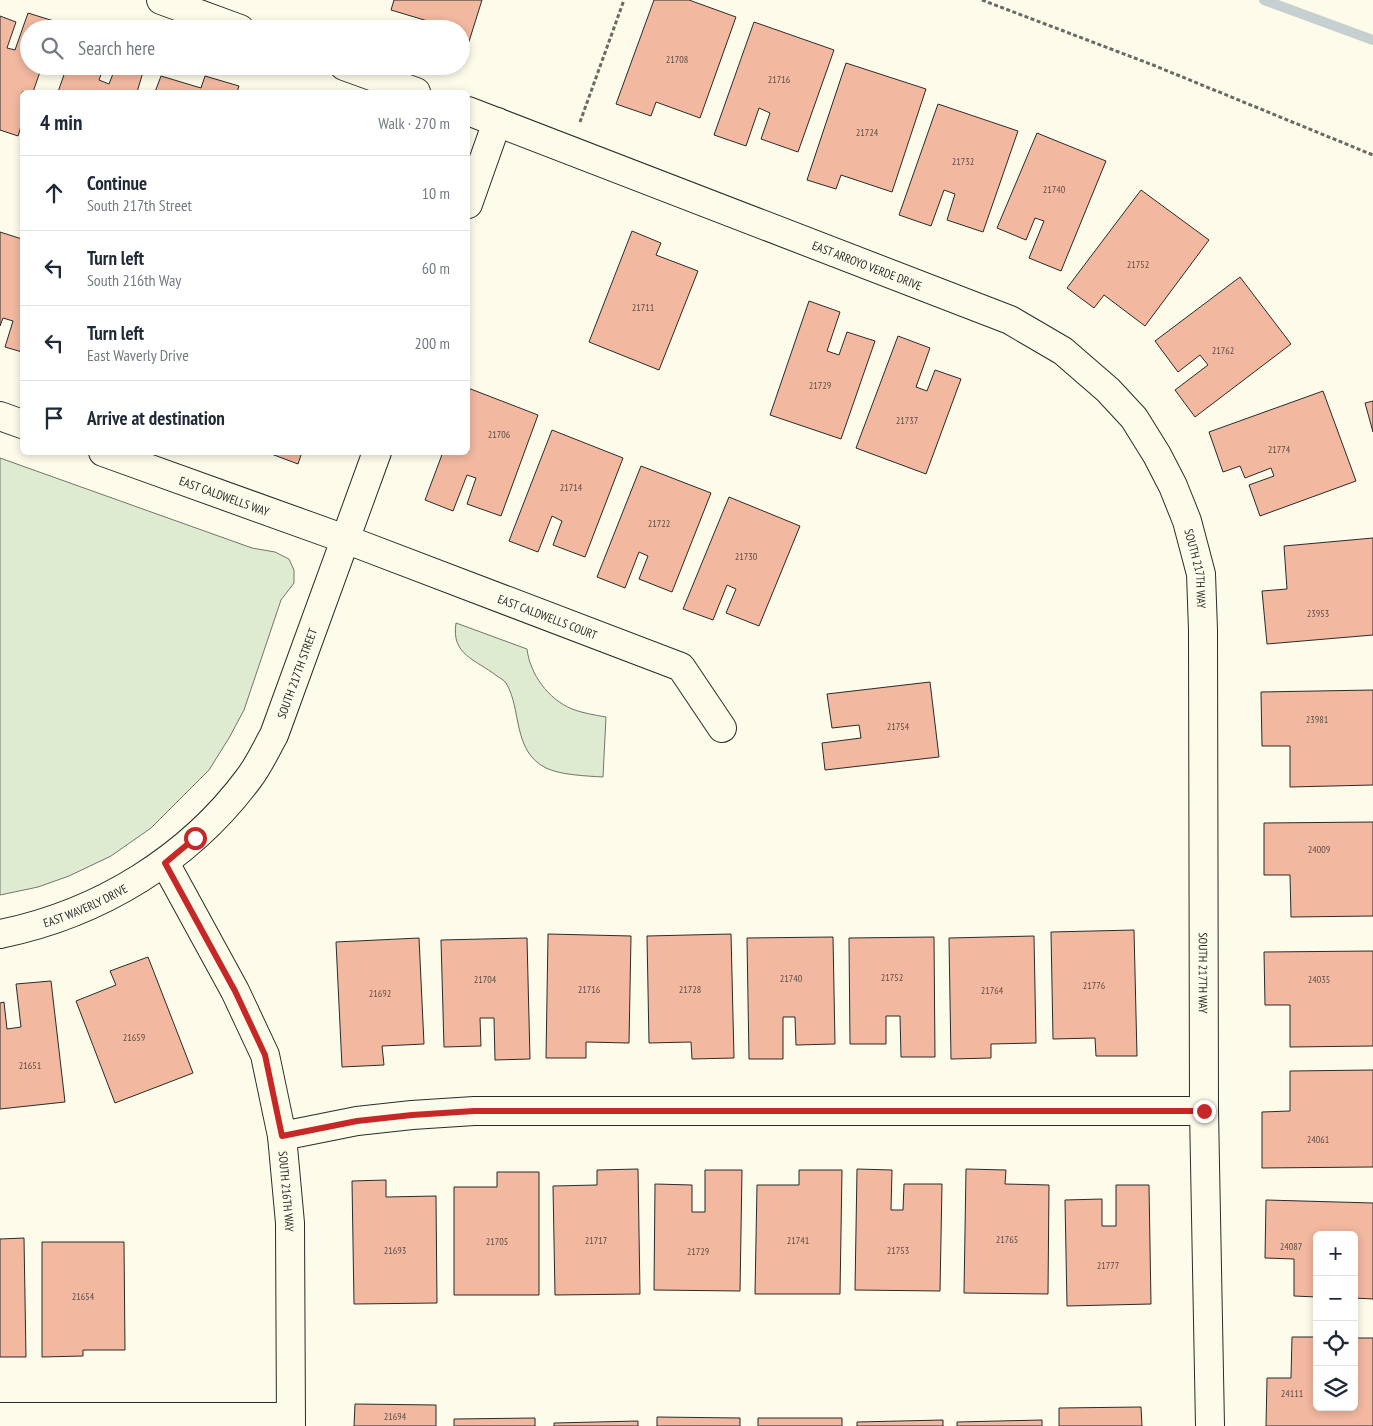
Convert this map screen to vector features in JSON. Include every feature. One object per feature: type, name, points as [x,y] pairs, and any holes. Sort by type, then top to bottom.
[{"type":"street","points":[[161,0],[215,20]]},
{"type":"street","points":[[369,75],[410,90]]},
{"type":"street","name":"EAST ARROYO VERDE DRIVE","points":[[470,112],[1010,320],[1063,351],[1108,390],[1134,418],[1165,471],[1187,521]]},
{"type":"street","points":[[470,198],[497,122]]},
{"type":"street","points":[[0,416],[20,423]]},
{"type":"street","name":"EAST CALDWELLS WAY","points":[[111,455],[345,539]]},
{"type":"street","name":"SOUTH 217TH STREET","points":[[165,863],[195,838],[250,777],[274,735],[376,455]]},
{"type":"street","name":"SOUTH 217TH WAY","points":[[1187,521],[1201,574],[1204,1111],[1210,1426]]},
{"type":"street","name":"EAST CALDWELLS COURT","points":[[345,539],[681,667],[722,728]]},
{"type":"street","name":"EAST WAVERLY DRIVE","points":[[0,934],[25,929],[62,917],[101,901],[165,863]]},
{"type":"street","name":"SOUTH 216TH WAY","points":[[165,863],[235,991],[265,1055],[282,1136],[290,1222],[290,1422]]},
{"type":"street","points":[[282,1136],[357,1121],[474,1111],[1204,1111]]},
{"type":"street","points":[[0,1417],[290,1422]]},
{"type":"path","points":[[570,151],[624,0]]},
{"type":"path","points":[[982,0],[1153,65],[1373,155]]},
{"type":"green space","points":[[0,458],[252,548],[275,552],[289,559],[294,570],[294,583],[281,600],[244,710],[209,770],[151,828],[111,856],[69,876],[38,887],[0,895]]},
{"type":"green space","points":[[456,623],[527,649],[536,676],[555,699],[563,705],[576,710],[606,717],[603,777],[559,772],[546,768],[535,761],[523,740],[511,693],[506,683],[466,655],[461,649],[455,634]]},
{"type":"building","points":[[394,0],[482,0],[470,38],[470,20],[424,20],[391,10]]},
{"type":"building","points":[[654,0],[689,0],[736,17],[700,118],[656,102],[651,116],[616,104]]},
{"type":"building","points":[[28,13],[51,20],[26,20]]},
{"type":"building","points":[[0,16],[16,22],[7,48],[15,50],[20,36],[20,75],[39,75],[34,90],[20,90],[20,130],[18,136],[0,130]]},
{"type":"building","points":[[754,22],[834,50],[798,152],[761,139],[770,113],[759,108],[746,146],[714,135]]},
{"type":"building","points":[[846,63],[926,89],[892,192],[841,175],[836,189],[807,180]]},
{"type":"building","points":[[64,75],[101,75],[99,80],[109,84],[112,75],[142,75],[138,90],[59,90]]},
{"type":"building","points":[[161,76],[201,88],[205,76],[239,86],[238,90],[156,90]]},
{"type":"building","points":[[938,104],[1018,131],[983,232],[947,220],[955,194],[944,190],[931,226],[899,215]]},
{"type":"building","points":[[1037,133],[1106,161],[1061,271],[1029,258],[1044,221],[1035,218],[1026,240],[997,228]]},
{"type":"building","points":[[1141,190],[1209,240],[1145,326],[1104,295],[1094,308],[1067,288]]},
{"type":"building","points":[[632,231],[661,243],[656,255],[698,271],[659,370],[589,342]]},
{"type":"building","points":[[0,232],[20,238],[20,351],[5,347],[13,321],[3,318],[0,326]]},
{"type":"building","points":[[1240,277],[1291,344],[1195,417],[1175,390],[1208,365],[1200,355],[1178,372],[1155,341]]},
{"type":"building","points":[[809,301],[840,312],[827,351],[839,355],[847,332],[875,341],[841,439],[770,415]]},
{"type":"building","points":[[898,336],[930,348],[916,387],[927,391],[935,370],[961,379],[926,474],[856,448]]},
{"type":"building","points":[[470,389],[538,415],[501,516],[467,504],[476,478],[467,475],[453,511],[425,500],[442,455],[470,455]]},
{"type":"building","points":[[1323,391],[1356,481],[1260,516],[1249,485],[1274,476],[1271,468],[1245,478],[1240,466],[1223,472],[1209,432]]},
{"type":"building","points":[[1373,401],[1373,432],[1365,403]]},
{"type":"building","points":[[552,430],[623,458],[585,557],[553,545],[562,521],[552,516],[538,552],[509,541]]},
{"type":"building","points":[[274,455],[301,455],[298,464]]},
{"type":"building","points":[[641,466],[711,493],[672,592],[639,579],[648,556],[639,552],[625,588],[597,577]]},
{"type":"building","points":[[729,497],[800,526],[759,626],[726,613],[736,589],[727,585],[713,620],[683,609]]},
{"type":"building","points":[[1373,538],[1373,635],[1267,644],[1262,591],[1287,589],[1284,546]]},
{"type":"building","points":[[930,682],[939,757],[825,770],[822,743],[861,738],[859,725],[832,728],[827,694]]},
{"type":"building","points":[[1373,690],[1373,785],[1290,787],[1290,746],[1262,746],[1261,692]]},
{"type":"building","points":[[1373,822],[1373,916],[1291,917],[1290,875],[1264,875],[1264,823]]},
{"type":"building","points":[[1134,930],[1137,1056],[1096,1056],[1095,1038],[1053,1039],[1051,932]]},
{"type":"building","points":[[548,934],[631,936],[629,1043],[586,1042],[586,1058],[546,1058]]},
{"type":"building","points":[[731,934],[734,1058],[692,1059],[691,1042],[649,1043],[647,936]]},
{"type":"building","points":[[1034,936],[1036,1043],[991,1044],[991,1058],[951,1059],[949,938]]},
{"type":"building","points":[[833,937],[835,1044],[796,1045],[795,1017],[783,1017],[783,1059],[749,1059],[747,938]]},
{"type":"building","points":[[934,937],[935,1057],[901,1057],[900,1016],[886,1016],[886,1044],[850,1044],[849,938]]},
{"type":"building","points":[[419,938],[424,1044],[382,1046],[384,1065],[342,1067],[336,942]]},
{"type":"building","points":[[527,938],[530,1059],[495,1060],[494,1018],[480,1018],[481,1046],[444,1047],[441,940]]},
{"type":"building","points":[[1373,951],[1373,1046],[1290,1047],[1290,1005],[1265,1005],[1264,952]]},
{"type":"building","points":[[148,957],[193,1073],[115,1103],[76,1001],[116,985],[110,971]]},
{"type":"building","points":[[51,981],[65,1102],[0,1109],[0,1003],[4,1002],[7,1029],[21,1027],[16,984]]},
{"type":"building","points":[[1373,1070],[1373,1167],[1262,1168],[1262,1112],[1290,1111],[1290,1071]]},
{"type":"building","points":[[638,1169],[640,1294],[555,1295],[553,1186],[597,1185],[597,1170]]},
{"type":"building","points":[[857,1169],[892,1170],[891,1210],[903,1210],[904,1184],[942,1184],[940,1291],[855,1290]]},
{"type":"building","points":[[966,1169],[1006,1170],[1005,1184],[1049,1185],[1048,1294],[964,1293]]},
{"type":"building","points":[[705,1170],[742,1170],[740,1291],[654,1290],[655,1184],[692,1185],[692,1212],[705,1212]]},
{"type":"building","points":[[799,1170],[842,1170],[840,1294],[755,1294],[757,1185],[799,1185]]},
{"type":"building","points":[[497,1172],[539,1172],[539,1295],[454,1295],[454,1187],[497,1187]]},
{"type":"building","points":[[386,1180],[386,1197],[436,1196],[437,1303],[354,1304],[352,1181]]},
{"type":"building","points":[[1116,1185],[1149,1185],[1151,1304],[1067,1306],[1065,1200],[1102,1199],[1102,1226],[1116,1226]]},
{"type":"building","points":[[1266,1200],[1373,1203],[1373,1299],[1358,1298],[1358,1231],[1313,1231],[1313,1297],[1294,1296],[1294,1259],[1265,1258]]},
{"type":"building","points":[[24,1238],[26,1357],[0,1357],[0,1239]]},
{"type":"building","points":[[42,1242],[124,1242],[125,1350],[83,1350],[83,1356],[42,1357]]},
{"type":"building","points":[[1292,1337],[1313,1337],[1313,1411],[1358,1411],[1358,1338],[1373,1338],[1373,1426],[1266,1426],[1267,1378],[1291,1378]]},
{"type":"building","points":[[355,1404],[436,1405],[436,1426],[354,1426]]},
{"type":"building","points":[[1141,1407],[1142,1426],[1059,1426],[1059,1408]]},
{"type":"building","points":[[657,1417],[740,1418],[740,1426],[657,1426]]},
{"type":"building","points":[[535,1418],[535,1426],[454,1426],[454,1419]]},
{"type":"building","points":[[758,1418],[842,1418],[842,1426],[758,1426]]},
{"type":"building","points":[[943,1420],[943,1426],[857,1426],[857,1422]]},
{"type":"building","points":[[1042,1420],[1042,1426],[957,1426],[957,1422]]},
{"type":"building","points":[[638,1421],[638,1426],[554,1426],[554,1423]]},
{"type":"waterway","points":[[1264,0],[1373,40]]},
{"type":"route","points":[[195,838],[165,863],[235,991],[265,1055],[282,1136],[357,1121],[474,1111],[1204,1111]]}]
